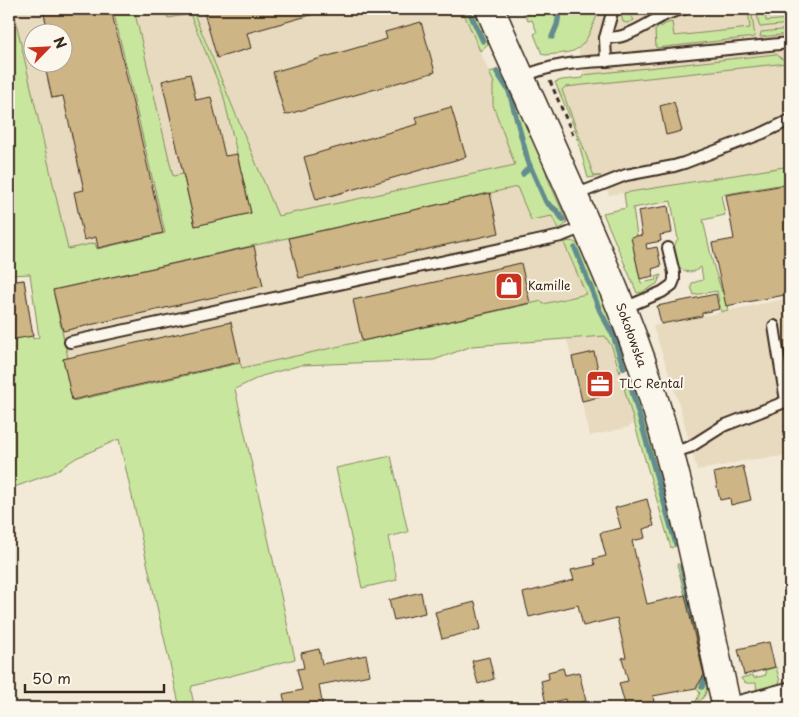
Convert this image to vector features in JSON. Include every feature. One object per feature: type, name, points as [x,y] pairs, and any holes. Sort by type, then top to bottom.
[{"type":"street","name":"Sokołowska","points":[[490,9],[587,225],[622,309],[648,382],[670,453],[727,708]]},
{"type":"street","points":[[734,708],[790,692]]},
{"type":"lane","points":[[606,62],[605,38],[613,9]]},
{"type":"lane","points":[[605,38],[626,35],[665,14],[684,9]]},
{"type":"lane","points":[[521,78],[539,70],[581,62],[606,62],[790,43]]},
{"type":"lane","points":[[573,195],[626,175],[684,163],[763,133],[790,120]]},
{"type":"lane","points":[[70,342],[561,236],[587,225]]},
{"type":"lane","points":[[622,309],[662,292],[672,285],[674,272],[668,248]]},
{"type":"lane","points":[[670,453],[690,447],[736,420],[788,400],[774,326]]},
{"type":"shaded area","points":[[9,9],[462,9],[494,84],[493,105],[521,178],[549,211],[605,336],[612,347],[634,423],[629,427],[590,436],[567,339],[472,346],[434,360],[301,365],[262,376],[76,458],[39,338],[30,274],[9,275]]},
{"type":"shaded area","points":[[532,9],[790,9],[790,166],[609,195],[601,176],[594,176],[562,90],[562,80],[584,77],[578,47]]},
{"type":"shaded area","points":[[790,298],[790,498],[783,456],[742,461],[697,470],[680,407],[653,326]]},
{"type":"green space","points":[[9,9],[13,9],[22,48],[22,72],[27,72],[68,249],[95,243],[97,249],[165,233],[113,9],[134,9],[173,176],[183,174],[195,226],[251,213],[223,94],[190,14],[168,18],[166,9],[192,9],[278,216],[515,165],[493,105],[494,83],[489,72],[503,69],[526,111],[549,181],[567,222],[558,229],[552,216],[531,220],[517,187],[53,290],[68,358],[63,359],[73,401],[240,363],[242,368],[542,301],[543,304],[586,294],[564,243],[570,241],[584,249],[629,366],[621,370],[620,373],[612,347],[605,336],[472,346],[434,360],[301,365],[262,376],[235,389],[295,659],[192,686],[191,691],[195,708],[180,708],[119,439],[76,458],[53,473],[9,489],[9,282],[24,280],[33,339],[39,337],[30,274],[9,275]]},
{"type":"green space","points":[[462,9],[479,9],[490,38],[487,45],[480,51]]},
{"type":"green space","points":[[522,9],[601,9],[583,44],[573,51],[545,55],[542,54],[534,34],[537,32],[532,20],[528,21]]},
{"type":"green space","points":[[622,9],[627,9],[634,20],[627,23],[623,22]]},
{"type":"green space","points":[[748,9],[751,9],[755,37],[656,48],[655,30],[665,24],[672,22],[674,36],[750,28]]},
{"type":"green space","points":[[765,9],[766,21],[790,19],[790,24],[760,27],[757,13]]},
{"type":"green space","points":[[790,29],[790,34],[760,37],[761,32]]},
{"type":"green space","points":[[776,54],[787,63],[565,87],[562,90],[594,176],[601,176],[588,178],[575,129],[555,82],[583,78],[583,75]]},
{"type":"green space","points":[[790,166],[790,183],[721,195],[725,215],[703,220],[713,264],[722,292],[724,292],[728,310],[721,312],[717,291],[694,295],[691,287],[692,283],[703,280],[701,267],[687,272],[682,269],[675,258],[674,251],[678,239],[671,201],[633,208],[638,243],[647,248],[634,251],[641,283],[656,280],[656,277],[661,275],[657,284],[637,293],[603,213],[626,208],[624,193]]},
{"type":"green space","points":[[624,388],[642,389],[682,542],[671,548]]},
{"type":"green space","points":[[391,456],[408,532],[388,537],[397,580],[362,588],[336,468]]},
{"type":"green space","points":[[677,564],[687,565],[712,679],[706,680],[707,688],[705,694],[695,704],[700,693],[696,688],[705,675]]},
{"type":"green space","points":[[776,667],[780,681],[777,687],[757,692],[756,683],[745,683],[741,678],[753,675],[754,678],[766,675],[765,670]]},
{"type":"building","points":[[43,9],[111,9],[163,233],[98,248],[96,237],[84,240],[74,192],[84,190],[63,96],[52,98],[46,72],[72,72],[72,22],[46,22]]},
{"type":"building","points":[[203,9],[317,9],[318,13],[247,33],[251,48],[217,58]]},
{"type":"building","points":[[421,22],[435,72],[285,115],[273,72],[387,39],[385,32]]},
{"type":"building","points":[[190,74],[196,100],[211,97],[225,156],[237,154],[251,213],[195,226],[162,81]]},
{"type":"building","points":[[674,102],[682,131],[666,135],[660,106]]},
{"type":"building","points":[[451,107],[466,157],[316,200],[304,157],[418,124],[416,117]]},
{"type":"building","points":[[790,184],[790,294],[726,306],[712,243],[734,239],[726,195]]},
{"type":"building","points":[[490,193],[499,233],[299,278],[289,238]]},
{"type":"building","points":[[668,206],[672,233],[660,235],[661,241],[646,244],[647,249],[657,247],[661,266],[652,269],[654,276],[640,279],[631,237],[642,235],[638,211]]},
{"type":"building","points":[[254,246],[263,286],[63,331],[53,290]]},
{"type":"building","points":[[521,263],[530,303],[362,341],[353,300]]},
{"type":"building","points":[[24,280],[33,336],[9,340],[9,282]]},
{"type":"building","points":[[716,294],[719,309],[702,313],[702,316],[661,324],[657,306]]},
{"type":"building","points":[[231,322],[240,362],[72,400],[63,359]]},
{"type":"building","points":[[594,352],[604,396],[582,401],[572,357]]},
{"type":"building","points":[[743,466],[751,500],[731,505],[730,498],[720,500],[714,473]]},
{"type":"building","points":[[647,499],[654,526],[643,529],[645,538],[632,541],[647,604],[685,595],[704,675],[696,688],[653,696],[654,702],[626,708],[619,683],[628,681],[622,658],[626,657],[617,618],[583,626],[578,605],[529,617],[523,593],[574,580],[571,570],[595,565],[593,559],[606,556],[600,533],[621,528],[615,508]]},
{"type":"building","points":[[421,592],[425,613],[394,620],[389,600]]},
{"type":"building","points":[[475,602],[481,629],[442,639],[435,612]]},
{"type":"building","points":[[769,642],[775,667],[744,675],[738,649]]},
{"type":"building","points":[[319,649],[322,664],[366,655],[370,675],[319,685],[323,708],[286,708],[283,694],[302,690],[297,669],[304,668],[301,653]]},
{"type":"building","points":[[489,657],[494,679],[478,684],[472,661]]},
{"type":"building","points":[[563,668],[565,675],[579,672],[586,701],[567,706],[565,699],[546,704],[541,681],[549,679],[548,672]]},
{"type":"waterway","points":[[468,9],[483,41]]},
{"type":"waterway","points":[[552,37],[557,25],[560,9]]},
{"type":"waterway","points":[[497,72],[509,91],[530,166],[523,174]]},
{"type":"waterway","points":[[530,166],[546,202],[557,211],[563,220]]},
{"type":"waterway","points":[[575,248],[600,311],[613,335],[624,368]]},
{"type":"waterway","points":[[632,391],[676,544]]},
{"type":"waterway","points":[[682,567],[695,622]]},
{"type":"waterway","points":[[702,687],[706,670]]},
{"type":"place","name":"Kamille","points":[[509,286]]},
{"type":"place","name":"TLC Rental","points":[[600,384]]}]
